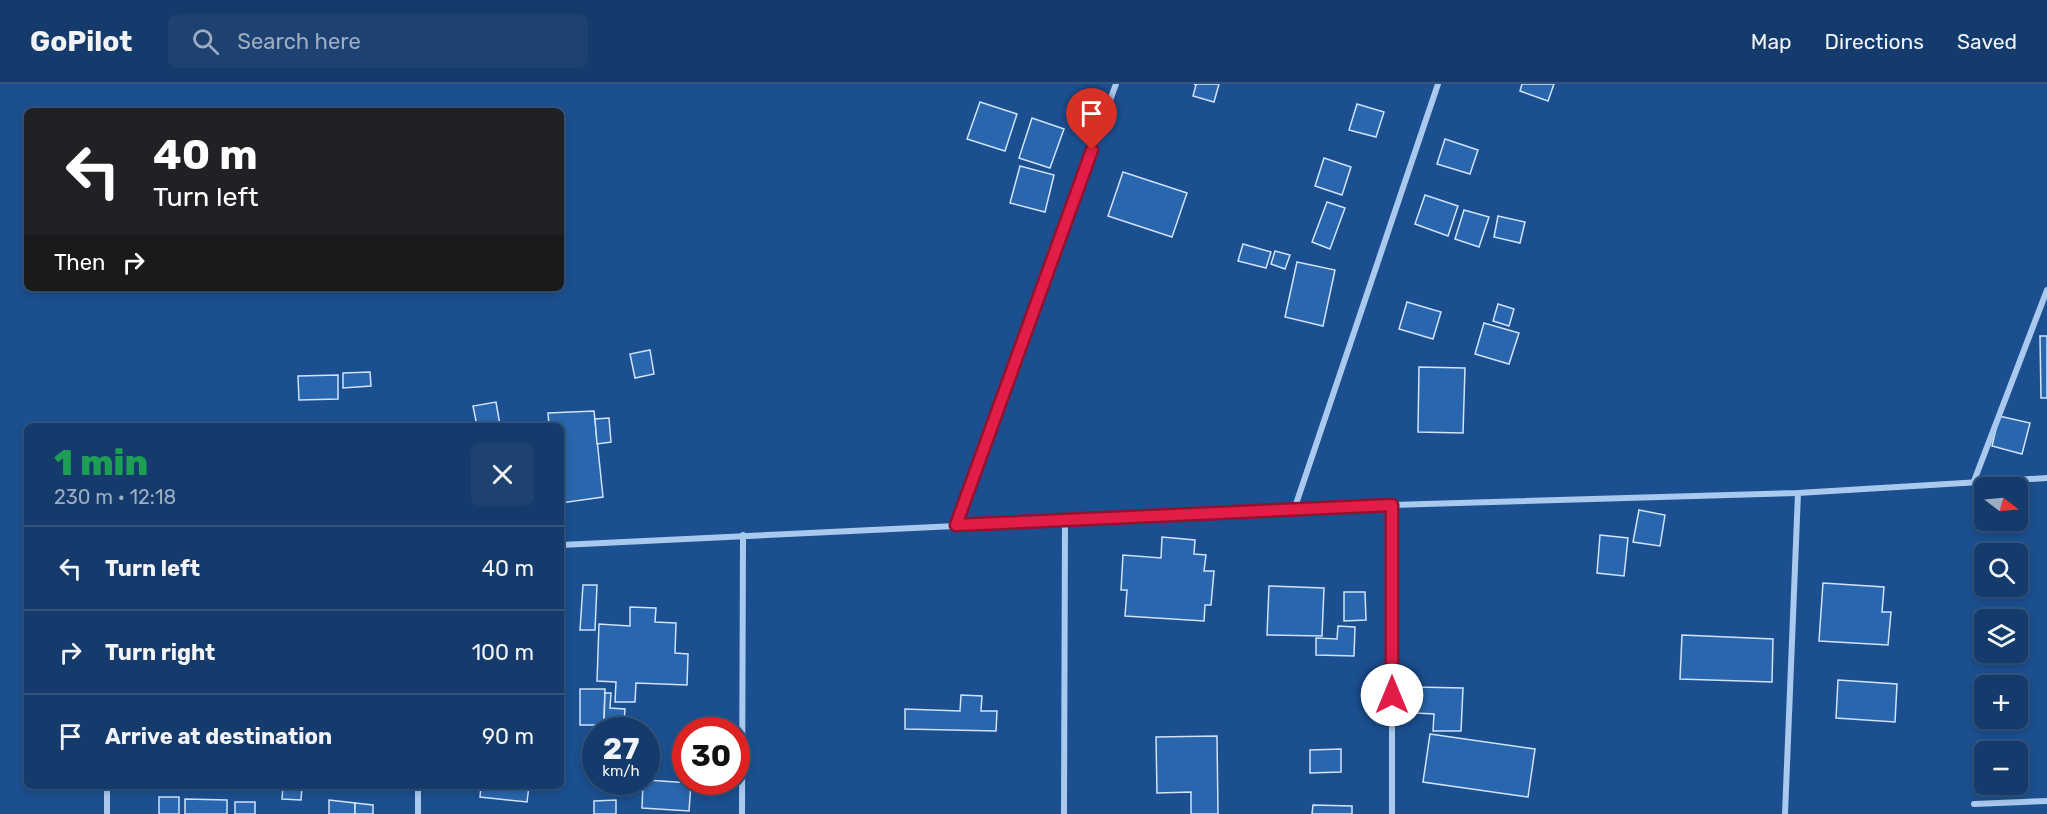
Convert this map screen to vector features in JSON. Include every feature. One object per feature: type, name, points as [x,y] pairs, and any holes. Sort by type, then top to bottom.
[{"type":"street","points":[[956,525],[1116,84]]},
{"type":"street","points":[[1294,510],[1438,84]]},
{"type":"street","points":[[1976,477],[2047,290]]},
{"type":"street","points":[[2028,479],[2047,478]]},
{"type":"street","points":[[564,545],[1392,505],[1798,493],[1974,482]]},
{"type":"street","points":[[1785,814],[1798,493]]},
{"type":"street","points":[[1392,505],[1392,814]]},
{"type":"street","points":[[1064,814],[1065,520]]},
{"type":"street","points":[[742,814],[743,535]]},
{"type":"street","points":[[107,789],[107,814]]},
{"type":"street","points":[[418,789],[418,814]]},
{"type":"street","points":[[1974,804],[2047,801]]},
{"type":"building","points":[[1194,84],[1219,84],[1214,102],[1193,96],[1196,85]]},
{"type":"building","points":[[1522,84],[1554,84],[1548,101],[1520,91]]},
{"type":"building","points":[[980,102],[1017,114],[1005,151],[967,139]]},
{"type":"building","points":[[1357,104],[1384,112],[1376,137],[1349,130]]},
{"type":"building","points":[[1032,118],[1064,129],[1050,168],[1019,158]]},
{"type":"building","points":[[1445,139],[1478,150],[1470,174],[1437,164]]},
{"type":"building","points":[[1324,158],[1351,167],[1342,195],[1315,186]]},
{"type":"building","points":[[1020,166],[1054,175],[1045,212],[1010,203]]},
{"type":"building","points":[[1123,172],[1187,193],[1172,237],[1108,216]]},
{"type":"building","points":[[1425,195],[1458,206],[1448,236],[1415,224]]},
{"type":"building","points":[[1327,202],[1345,208],[1330,249],[1312,242]]},
{"type":"building","points":[[1464,210],[1489,217],[1479,247],[1455,239]]},
{"type":"building","points":[[1498,216],[1525,222],[1520,243],[1494,237]]},
{"type":"building","points":[[1243,244],[1271,252],[1266,268],[1238,261]]},
{"type":"building","points":[[1275,251],[1290,255],[1285,269],[1271,264]]},
{"type":"building","points":[[1297,262],[1335,270],[1323,326],[1285,317]]},
{"type":"building","points":[[1407,302],[1441,312],[1433,339],[1399,329]]},
{"type":"building","points":[[1498,304],[1514,309],[1509,326],[1493,321]]},
{"type":"building","points":[[1484,323],[1519,333],[1509,364],[1475,354]]},
{"type":"building","points":[[2040,336],[2047,336],[2047,398],[2041,398]]},
{"type":"building","points":[[650,350],[654,374],[635,378],[630,354]]},
{"type":"building","points":[[1419,367],[1465,368],[1463,433],[1418,432]]},
{"type":"building","points":[[370,372],[371,386],[343,388],[343,373]]},
{"type":"building","points":[[338,375],[338,399],[299,400],[298,376]]},
{"type":"building","points":[[496,402],[500,423],[476,423],[473,406]]},
{"type":"building","points":[[594,411],[603,497],[564,503],[564,423],[549,423],[548,413]]},
{"type":"building","points":[[1999,416],[2030,423],[2022,454],[1992,446]]},
{"type":"building","points":[[609,418],[611,442],[597,444],[595,419]]},
{"type":"building","points":[[1639,510],[1665,515],[1660,546],[1633,542]]},
{"type":"building","points":[[1600,535],[1628,538],[1624,576],[1597,573]]},
{"type":"building","points":[[1162,537],[1195,540],[1194,554],[1206,555],[1204,571],[1214,571],[1211,605],[1205,605],[1204,621],[1125,616],[1127,590],[1121,590],[1123,555],[1161,558]]},
{"type":"building","points":[[1823,583],[1884,587],[1882,612],[1891,612],[1888,645],[1819,641]]},
{"type":"building","points":[[583,585],[597,585],[595,630],[580,630]]},
{"type":"building","points":[[1269,586],[1324,588],[1322,636],[1267,635]]},
{"type":"building","points":[[1344,592],[1365,592],[1366,620],[1344,621]]},
{"type":"building","points":[[630,607],[656,608],[655,622],[676,623],[675,653],[688,654],[687,685],[636,683],[635,702],[615,702],[616,682],[597,681],[599,624],[630,626]]},
{"type":"building","points":[[1338,626],[1355,627],[1354,656],[1316,655],[1316,638],[1337,639]]},
{"type":"building","points":[[1682,635],[1773,639],[1772,682],[1680,679]]},
{"type":"building","points":[[1838,680],[1897,684],[1895,722],[1836,718]]},
{"type":"building","points":[[1416,687],[1463,688],[1461,731],[1433,731],[1434,714],[1416,713]]},
{"type":"building","points":[[580,689],[605,689],[604,717],[582,717],[582,725],[580,725]]},
{"type":"building","points":[[605,693],[611,693],[610,708],[625,709],[624,717],[604,717]]},
{"type":"building","points":[[961,695],[982,696],[981,711],[997,711],[996,731],[905,729],[905,709],[960,711]]},
{"type":"building","points":[[1430,734],[1535,749],[1528,797],[1423,782]]},
{"type":"building","points":[[1217,736],[1218,814],[1191,814],[1191,792],[1157,793],[1156,737]]},
{"type":"building","points":[[1341,749],[1341,772],[1310,773],[1310,750]]},
{"type":"building","points":[[660,781],[672,782],[672,795],[690,795],[689,811],[642,808],[642,795],[660,795]]},
{"type":"building","points":[[283,789],[302,789],[301,800],[282,799]]},
{"type":"building","points":[[481,789],[529,789],[527,802],[480,797]]},
{"type":"building","points":[[159,797],[179,797],[179,814],[159,814]]},
{"type":"building","points":[[185,799],[227,800],[227,814],[185,814]]},
{"type":"building","points":[[329,800],[355,803],[355,814],[329,814]]},
{"type":"building","points":[[616,800],[616,814],[594,814],[594,801]]},
{"type":"building","points":[[235,802],[255,802],[255,814],[235,814]]},
{"type":"building","points":[[355,803],[373,805],[373,814],[355,814]]},
{"type":"building","points":[[1313,805],[1352,806],[1352,814],[1312,814]]},
{"type":"route","points":[[1092,150],[956,525],[1392,505],[1392,695]]}]
